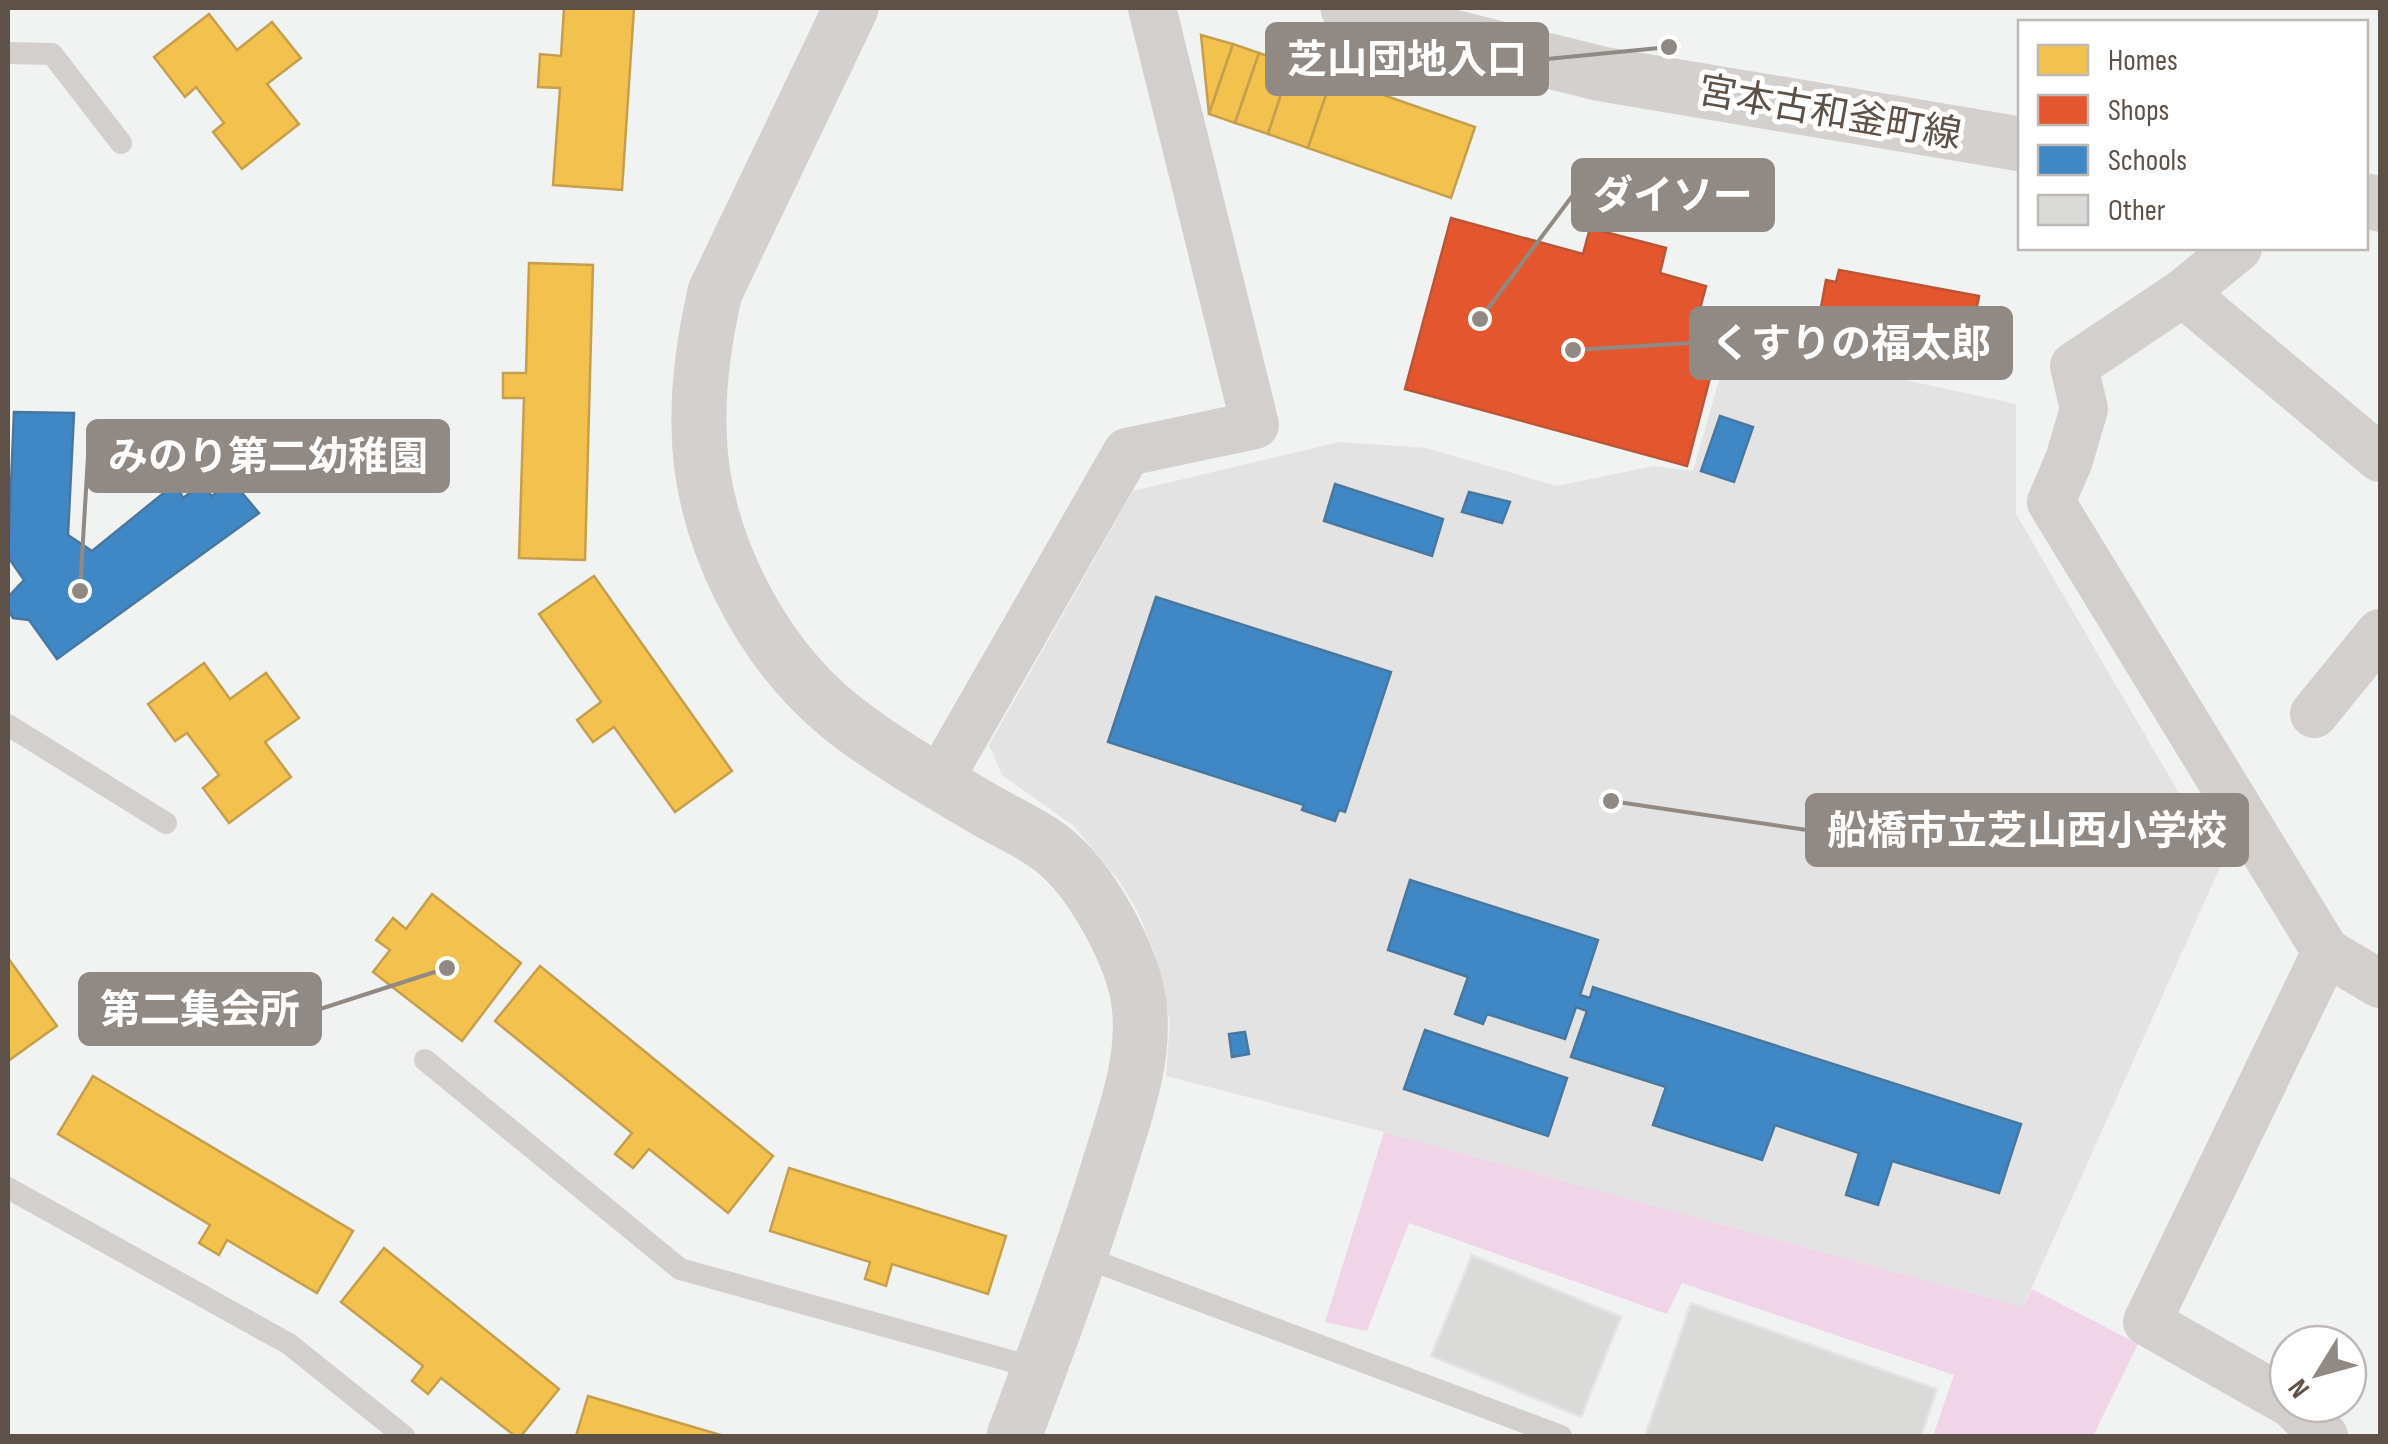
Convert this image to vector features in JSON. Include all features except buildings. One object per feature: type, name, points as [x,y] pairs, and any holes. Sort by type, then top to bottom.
[{"type":"street","points":[[851,8],[715,292],[704,340],[699,427],[703,472],[712,516],[728,558],[758,617],[790,664],[840,716],[1054,849],[1095,898],[1130,967],[1139,1003],[1134,1084],[1081,1256],[1014,1436]]},
{"type":"street","points":[[939,780],[1127,452],[1256,425],[1152,8]]},
{"type":"street","name":"宮本古和釜町線","points":[[1348,8],[1602,74],[2018,144]]},
{"type":"street","points":[[2236,250],[2183,294],[2074,366],[2084,409],[2051,502],[2326,952],[2380,984]]},
{"type":"street","points":[[2183,294],[2380,458]]},
{"type":"street","points":[[2314,714],[2380,633]]},
{"type":"street","points":[[2268,1391],[2147,1322],[2326,952]]},
{"type":"lane","points":[[8,54],[52,54],[121,143]]},
{"type":"lane","points":[[8,725],[166,823]]},
{"type":"lane","points":[[425,1060],[680,1269],[1039,1369]]},
{"type":"lane","points":[[8,1188],[289,1344],[404,1436]]},
{"type":"lane","points":[[1081,1256],[1561,1436]]},
{"type":"shaded area","points":[[1730,342],[2016,404],[2016,514],[2221,865],[2023,1307],[1166,1076],[1170,1021],[1155,954],[1138,912],[1120,882],[1074,826],[1002,775],[989,745],[1133,491],[1339,442],[1426,448],[1557,486],[1654,466],[1693,471]]},
{"type":"shaded area","points":[[1384,1132],[2023,1307],[2032,1289],[2138,1344],[2093,1436],[1933,1436],[1954,1375],[1682,1283],[1667,1314],[1409,1223],[1367,1331],[1325,1322]]},
{"type":"place","name":"芝山団地入口","points":[[1669,47]]},
{"type":"place","name":"ダイソー","points":[[1480,319]]},
{"type":"place","name":"くすりの福太郎","points":[[1573,350]]},
{"type":"place","name":"みのり第二幼稚園","points":[[80,591]]},
{"type":"place","name":"船橋市立芝山西小学校","points":[[1611,801]]},
{"type":"place","name":"第二集会所","points":[[447,968]]}]
